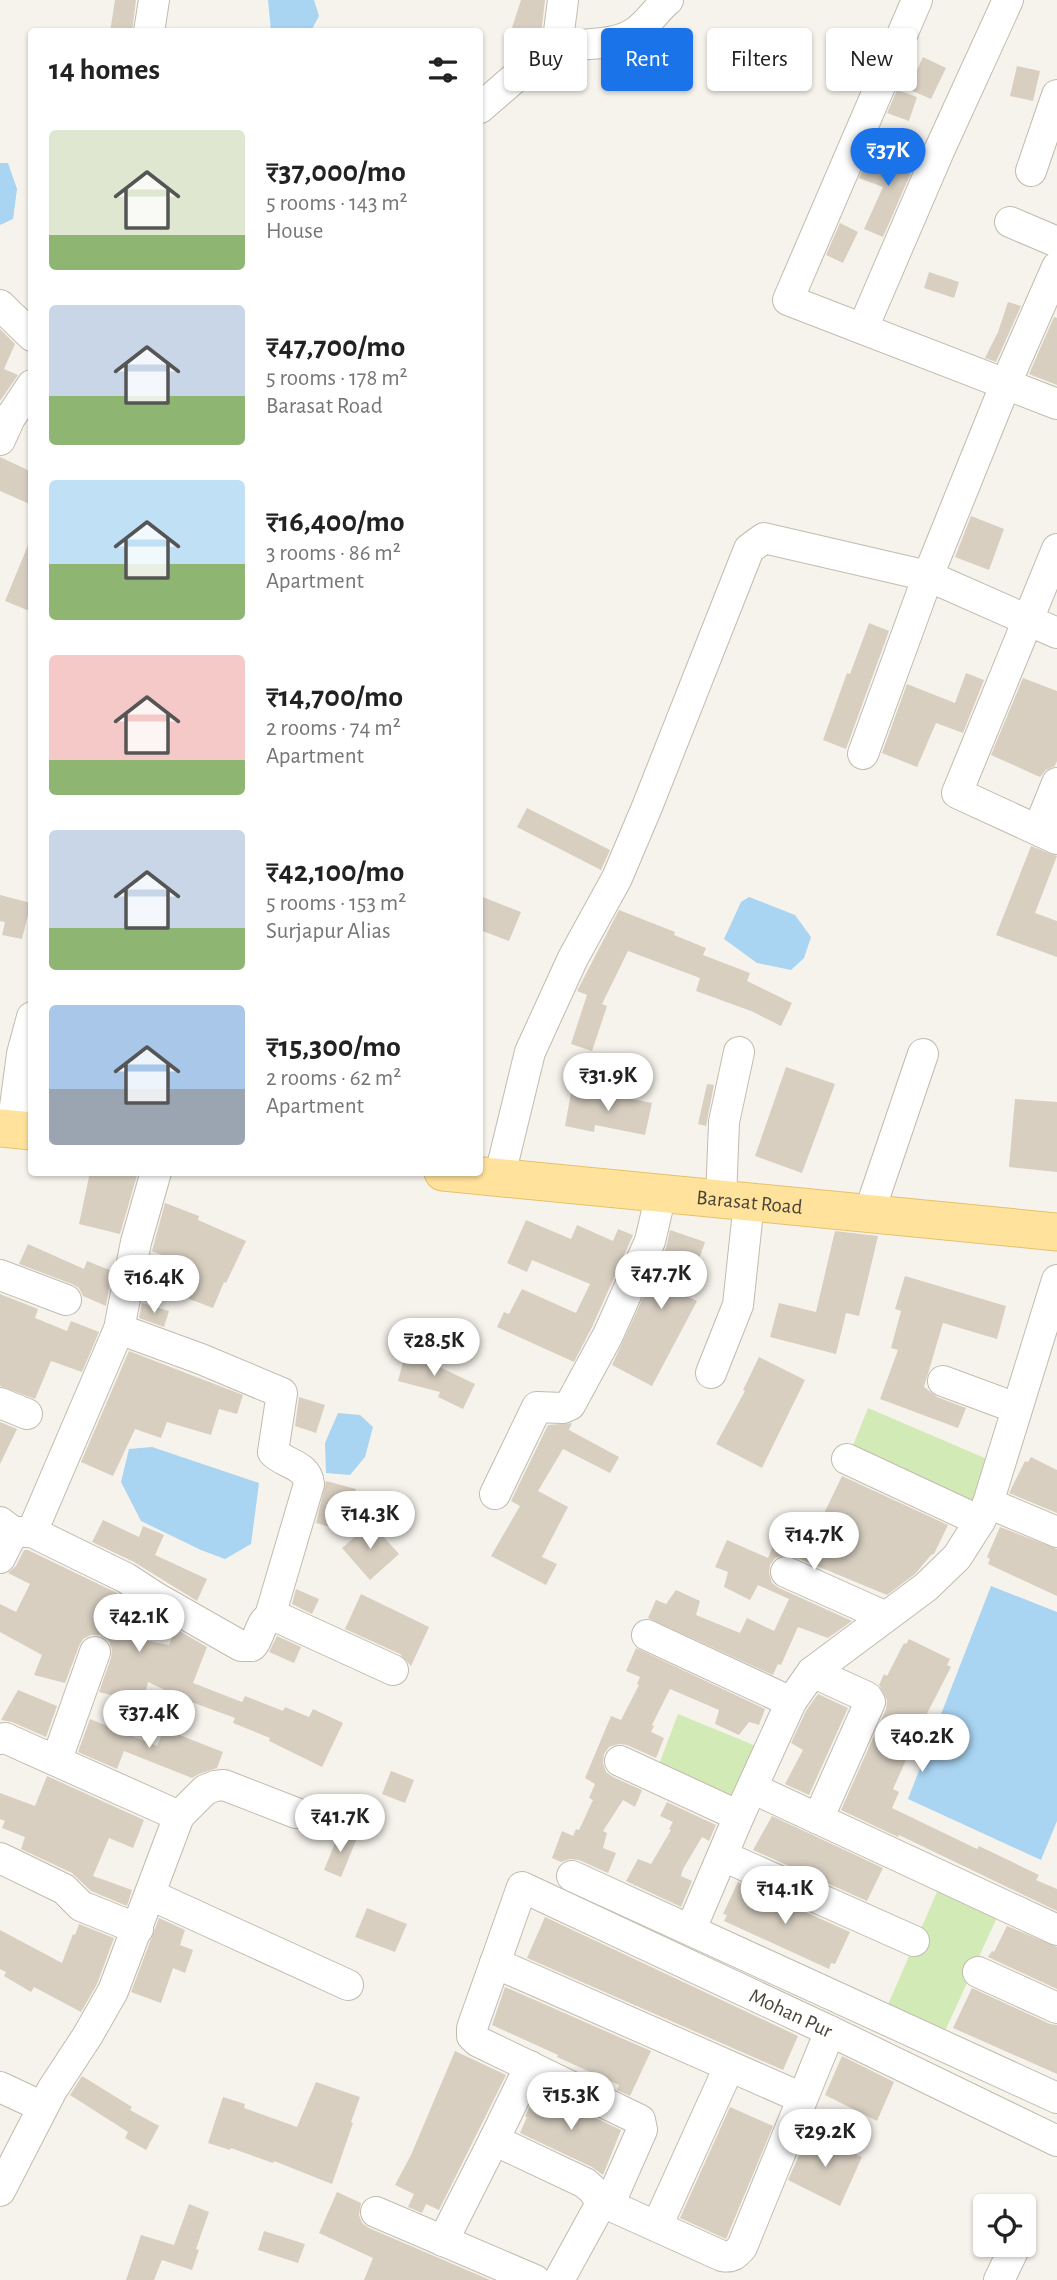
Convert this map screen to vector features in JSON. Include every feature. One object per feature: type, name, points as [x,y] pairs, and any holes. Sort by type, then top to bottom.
[{"type":"main road","name":"Barasat Road","points":[[475,1176],[1057,1231]]},
{"type":"street","points":[[150,28],[154,0]]},
{"type":"street","points":[[559,28],[563,0]]},
{"type":"street","points":[[587,44],[611,41],[635,32],[668,0]]},
{"type":"street","points":[[917,0],[788,300],[1057,404]]},
{"type":"street","points":[[863,328],[1008,0]]},
{"type":"street","points":[[483,105],[504,87]]},
{"type":"street","points":[[1031,171],[1057,95]]},
{"type":"street","points":[[1010,222],[1057,242]]},
{"type":"street","points":[[863,754],[928,576],[1006,383],[1057,267]]},
{"type":"street","points":[[0,305],[28,332]]},
{"type":"street","points":[[3,424],[28,390]]},
{"type":"street","points":[[499,1179],[530,1052],[573,958],[617,878],[648,807],[749,549],[764,538],[928,576],[1057,633]]},
{"type":"street","points":[[1057,549],[957,793],[1047,834],[1057,783]]},
{"type":"street","points":[[14,1129],[22,1054],[28,1032]]},
{"type":"street","points":[[711,1373],[738,1305],[735,1200],[724,1122],[739,1052]]},
{"type":"street","points":[[869,1213],[923,1054]]},
{"type":"street","points":[[119,1329],[213,1363],[282,1392],[273,1452],[302,1469],[309,1479],[309,1484],[270,1616],[264,1621],[256,1643],[252,1646],[241,1646],[126,1578],[11,1536],[119,1329],[136,1242],[155,1176]]},
{"type":"street","points":[[495,1494],[537,1407],[563,1408],[570,1405],[608,1335],[650,1241],[661,1194]]},
{"type":"street","points":[[0,1275],[66,1300]]},
{"type":"street","points":[[691,1929],[791,1702],[812,1672],[926,1587],[957,1557],[984,1512],[1057,1280]]},
{"type":"street","points":[[943,1381],[1016,1408]]},
{"type":"street","points":[[847,1459],[984,1512],[1057,1532]]},
{"type":"street","points":[[786,1572],[884,1616]]},
{"type":"street","points":[[270,1616],[393,1670]]},
{"type":"street","points":[[647,1635],[791,1702]]},
{"type":"street","points":[[57,1759],[95,1653]]},
{"type":"street","points":[[812,1672],[867,1697],[870,1702],[818,1819]]},
{"type":"street","points":[[0,1738],[57,1759],[179,1816]]},
{"type":"street","points":[[621,1761],[739,1816]]},
{"type":"street","points":[[0,2191],[43,2107],[113,1991],[179,1816],[205,1790],[224,1785],[296,1813]]},
{"type":"street","points":[[752,1788],[1057,1930]]},
{"type":"street","points":[[723,1856],[914,1941]]},
{"type":"street","points":[[0,1858],[64,1889],[80,1906],[138,1929]]},
{"type":"street","points":[[572,1876],[1057,2098]]},
{"type":"street","name":"Mohan Pur","points":[[495,1963],[522,1888],[830,2031],[1057,2141]]},
{"type":"street","points":[[151,1895],[348,1985]]},
{"type":"street","points":[[559,2280],[597,2209],[606,2205],[642,2130],[640,2120],[477,2041],[472,2036],[472,2028],[495,1963],[802,2098]]},
{"type":"street","points":[[978,1972],[1057,2008]]},
{"type":"street","points":[[494,2140],[585,2183],[606,2205],[731,2258],[742,2247],[830,2031]]},
{"type":"street","points":[[443,2241],[530,2066]]},
{"type":"street","points":[[657,2227],[729,2067]]},
{"type":"street","points":[[0,2087],[43,2107]]},
{"type":"street","points":[[376,2212],[535,2280]]},
{"type":"street","points":[[999,2280],[1010,2257]]},
{"type":"green space","points":[[868,1408],[994,1462],[980,1512],[849,1455]]},
{"type":"green space","points":[[678,1714],[761,1748],[734,1807],[655,1775]]},
{"type":"green space","points":[[940,1885],[999,1913],[940,2042],[883,2016]]},
{"type":"water","points":[[268,0],[314,0],[319,16],[313,28],[271,28]]},
{"type":"water","points":[[0,163],[8,163],[17,189],[13,219],[0,225]]},
{"type":"water","points":[[749,897],[795,915],[811,937],[804,958],[791,970],[757,963],[724,939],[741,902]]},
{"type":"water","points":[[338,1413],[360,1415],[373,1427],[365,1457],[350,1475],[326,1473],[325,1443]]},
{"type":"water","points":[[152,1447],[259,1483],[251,1544],[225,1559],[141,1521],[121,1482],[129,1449]]},
{"type":"water","points":[[991,1586],[1057,1612],[1057,1821],[1041,1860],[908,1799]]},
{"type":"building","points":[[115,0],[136,0],[132,28],[111,28]]},
{"type":"building","points":[[521,0],[545,0],[542,28],[512,28]]},
{"type":"building","points":[[923,57],[946,68],[931,99],[913,91],[917,91],[917,70]]},
{"type":"building","points":[[1017,66],[1040,71],[1033,101],[1010,96]]},
{"type":"building","points":[[897,91],[917,97],[909,121],[887,113]]},
{"type":"building","points":[[899,146],[919,154],[883,237],[864,229],[883,187],[859,178],[866,162],[890,171]]},
{"type":"building","points":[[840,223],[858,232],[843,263],[826,255]]},
{"type":"building","points":[[929,272],[959,282],[954,298],[924,288]]},
{"type":"building","points":[[1008,302],[1021,306],[996,362],[985,358],[998,332]]},
{"type":"building","points":[[1054,317],[1057,318],[1057,385],[1029,374]]},
{"type":"building","points":[[0,329],[15,344],[4,369],[18,375],[0,401]]},
{"type":"building","points":[[0,457],[28,470],[28,503],[0,491]]},
{"type":"building","points":[[971,516],[1004,529],[989,570],[955,557]]},
{"type":"building","points":[[28,545],[28,610],[5,601]]},
{"type":"building","points":[[869,623],[889,631],[846,749],[823,740],[847,673],[850,674]]},
{"type":"building","points":[[966,673],[984,680],[963,733],[936,723],[917,767],[882,753],[907,684],[955,703]]},
{"type":"building","points":[[1023,678],[1057,691],[1057,761],[1055,766],[1040,777],[991,755]]},
{"type":"building","points":[[527,808],[610,850],[601,870],[517,827]]},
{"type":"building","points":[[1031,846],[1057,856],[1035,913],[1057,921],[1057,957],[996,935]]},
{"type":"building","points":[[0,895],[28,902],[22,939],[2,935],[5,922],[0,921]]},
{"type":"building","points":[[483,897],[521,912],[509,941],[483,931]]},
{"type":"building","points":[[619,910],[675,932],[674,935],[706,948],[703,955],[750,973],[747,981],[792,1003],[781,1026],[751,1011],[696,991],[700,978],[628,951],[602,1004],[607,1006],[592,1051],[571,1044],[587,995],[577,991]]},
{"type":"building","points":[[786,1067],[835,1084],[802,1173],[755,1156]]},
{"type":"building","points":[[707,1084],[714,1085],[706,1126],[698,1124]]},
{"type":"building","points":[[571,1093],[607,1099],[608,1094],[652,1103],[645,1135],[595,1125],[594,1132],[565,1126]]},
{"type":"building","points":[[1015,1099],[1057,1102],[1057,1172],[1009,1167]]},
{"type":"building","points":[[89,1176],[137,1176],[120,1234],[79,1224]]},
{"type":"building","points":[[165,1203],[199,1216],[198,1220],[246,1241],[213,1308],[179,1295],[189,1268],[152,1251]]},
{"type":"building","points":[[526,1220],[571,1239],[577,1225],[613,1241],[618,1229],[633,1235],[574,1362],[497,1327],[504,1312],[509,1314],[522,1289],[576,1313],[590,1284],[532,1260],[527,1272],[507,1263]]},
{"type":"building","points":[[670,1230],[705,1242],[686,1296],[697,1301],[652,1386],[612,1365],[666,1248]]},
{"type":"building","points":[[835,1231],[878,1236],[859,1316],[846,1313],[836,1354],[770,1337],[779,1303],[816,1312]]},
{"type":"building","points":[[28,1244],[84,1269],[87,1261],[112,1271],[106,1306],[83,1296],[79,1288],[72,1284],[19,1264]]},
{"type":"building","points":[[905,1276],[1006,1306],[997,1339],[943,1323],[924,1387],[937,1397],[966,1408],[958,1428],[880,1399],[898,1350],[891,1348],[901,1311],[895,1309]]},
{"type":"building","points":[[0,1294],[38,1309],[35,1318],[67,1331],[71,1321],[99,1332],[82,1372],[51,1361],[35,1399],[0,1386]]},
{"type":"building","points":[[142,1303],[169,1311],[164,1327],[139,1318]]},
{"type":"building","points":[[407,1347],[433,1354],[431,1363],[475,1384],[463,1409],[438,1397],[440,1392],[398,1381]]},
{"type":"building","points":[[129,1351],[243,1395],[237,1414],[219,1409],[211,1435],[167,1422],[161,1438],[135,1429],[113,1476],[81,1462]]},
{"type":"building","points":[[759,1357],[805,1380],[762,1468],[716,1444],[745,1391],[743,1390]]},
{"type":"building","points":[[299,1397],[325,1405],[316,1433],[295,1426]]},
{"type":"building","points":[[0,1422],[17,1429],[0,1464]]},
{"type":"building","points":[[572,1423],[569,1430],[619,1457],[610,1473],[563,1449],[538,1491],[568,1507],[542,1557],[557,1564],[546,1585],[491,1556],[520,1506],[511,1501],[548,1425]]},
{"type":"building","points":[[1031,1457],[1057,1470],[1057,1513],[1009,1493],[1025,1461],[1028,1462]]},
{"type":"building","points":[[842,1476],[948,1525],[934,1554],[915,1574],[887,1595],[793,1556],[775,1558],[769,1573],[772,1583],[852,1621],[828,1638],[798,1627],[781,1665],[778,1664],[773,1675],[648,1618],[656,1600],[666,1604],[676,1590],[700,1601],[696,1615],[740,1633],[747,1618],[774,1631],[789,1599],[758,1585],[750,1600],[724,1587],[728,1572],[715,1567],[727,1540],[768,1558],[778,1533],[781,1534],[784,1526],[800,1533],[810,1519],[819,1524]]},
{"type":"building","points":[[326,1481],[356,1489],[345,1531],[316,1523]]},
{"type":"building","points":[[103,1520],[139,1537],[143,1526],[164,1535],[155,1555],[207,1579],[197,1601],[134,1562],[92,1542]]},
{"type":"building","points":[[371,1523],[399,1554],[370,1580],[342,1548]]},
{"type":"building","points":[[1000,1527],[1057,1549],[1057,1596],[988,1564],[990,1559],[987,1557]]},
{"type":"building","points":[[24,1550],[117,1593],[145,1611],[133,1638],[169,1645],[176,1629],[207,1647],[193,1683],[242,1702],[245,1696],[283,1711],[285,1707],[309,1717],[313,1709],[343,1723],[322,1767],[269,1741],[270,1738],[233,1723],[235,1718],[186,1700],[148,1682],[143,1703],[99,1692],[112,1650],[109,1641],[100,1635],[83,1639],[65,1683],[34,1675],[42,1655],[0,1632],[0,1604],[16,1612],[30,1584],[8,1573],[16,1566]]},
{"type":"building","points":[[296,1589],[319,1599],[312,1614],[292,1604]]},
{"type":"building","points":[[361,1594],[429,1627],[411,1666],[400,1654],[345,1629]]},
{"type":"building","points":[[277,1636],[301,1647],[294,1663],[269,1652]]},
{"type":"building","points":[[909,1639],[950,1659],[947,1665],[951,1667],[918,1731],[893,1789],[899,1792],[892,1808],[1039,1875],[1036,1880],[1057,1889],[1057,1911],[841,1810],[886,1709],[887,1700],[879,1685]]},
{"type":"building","points":[[636,1648],[765,1709],[759,1725],[749,1722],[739,1735],[715,1724],[719,1710],[670,1689],[652,1725],[654,1726],[651,1732],[664,1738],[656,1758],[619,1744],[609,1747],[604,1754],[606,1772],[642,1790],[635,1807],[623,1800],[603,1831],[607,1833],[603,1848],[616,1853],[608,1873],[579,1860],[561,1862],[552,1858],[562,1831],[573,1836],[576,1829],[579,1830],[593,1800],[589,1798],[595,1784],[585,1778],[611,1716],[621,1720],[639,1685],[637,1684],[640,1677],[626,1671]]},
{"type":"building","points":[[18,1690],[57,1706],[46,1737],[1,1720]]},
{"type":"building","points":[[818,1694],[848,1708],[809,1795],[785,1784],[803,1750],[791,1743],[806,1711]]},
{"type":"building","points":[[90,1719],[157,1746],[164,1729],[223,1752],[217,1768],[192,1778],[124,1751],[117,1769],[78,1752]]},
{"type":"building","points":[[391,1771],[414,1780],[405,1803],[382,1794]]},
{"type":"building","points":[[47,1776],[144,1820],[133,1848],[109,1838],[93,1876],[132,1890],[127,1906],[91,1891],[72,1873],[21,1849],[25,1837],[2,1828],[5,1821],[0,1819],[0,1793],[35,1806]]},
{"type":"building","points":[[667,1802],[716,1825],[709,1841],[702,1837],[683,1869],[681,1876],[692,1881],[681,1907],[626,1881],[638,1859],[651,1864],[671,1830],[669,1829],[673,1822],[660,1816]]},
{"type":"building","points":[[772,1816],[883,1868],[867,1901],[753,1850]]},
{"type":"building","points":[[340,1831],[357,1838],[341,1877],[324,1870]]},
{"type":"building","points":[[738,1882],[850,1932],[835,1964],[831,1963],[829,1969],[724,1921],[727,1915],[723,1914]]},
{"type":"building","points":[[367,1908],[407,1924],[395,1952],[355,1937]]},
{"type":"building","points":[[545,1917],[798,2036],[783,2070],[527,1958]]},
{"type":"building","points":[[159,1918],[185,1930],[180,1945],[193,1950],[185,1973],[173,1968],[161,2003],[131,1992]]},
{"type":"building","points":[[79,1924],[114,1938],[97,1984],[81,2012],[34,1987],[31,1992],[4,1976],[6,1972],[0,1969],[0,1930],[62,1963]]},
{"type":"building","points":[[1007,1926],[1057,1947],[1057,1989],[988,1957],[994,1952]]},
{"type":"building","points":[[505,1987],[651,2051],[630,2096],[617,2090],[619,2085],[492,2025]]},
{"type":"building","points":[[972,1988],[1057,2025],[1057,2074],[953,2028]]},
{"type":"building","points":[[455,2051],[506,2075],[439,2210],[426,2204],[422,2213],[408,2207],[414,2194],[395,2185],[411,2155]]},
{"type":"building","points":[[842,2056],[894,2082],[877,2121],[825,2095]]},
{"type":"building","points":[[82,2076],[132,2107],[130,2110],[159,2126],[146,2150],[125,2138],[128,2132],[70,2095]]},
{"type":"building","points":[[316,2082],[360,2097],[332,2184],[274,2161],[273,2163],[208,2143],[223,2097],[245,2104],[244,2108],[297,2127]]},
{"type":"building","points":[[543,2093],[621,2130],[603,2175],[592,2167],[520,2133],[533,2100],[539,2103]]},
{"type":"building","points":[[730,2107],[773,2126],[726,2239],[680,2218]]},
{"type":"building","points":[[809,2133],[862,2157],[840,2206],[788,2180]]},
{"type":"building","points":[[337,2192],[361,2203],[359,2215],[362,2223],[369,2228],[490,2280],[364,2280],[373,2258],[319,2233]]},
{"type":"building","points":[[189,2204],[209,2212],[192,2270],[162,2260],[154,2280],[126,2280],[141,2235],[174,2245]]},
{"type":"building","points":[[264,2231],[305,2244],[298,2263],[258,2250]]}]
